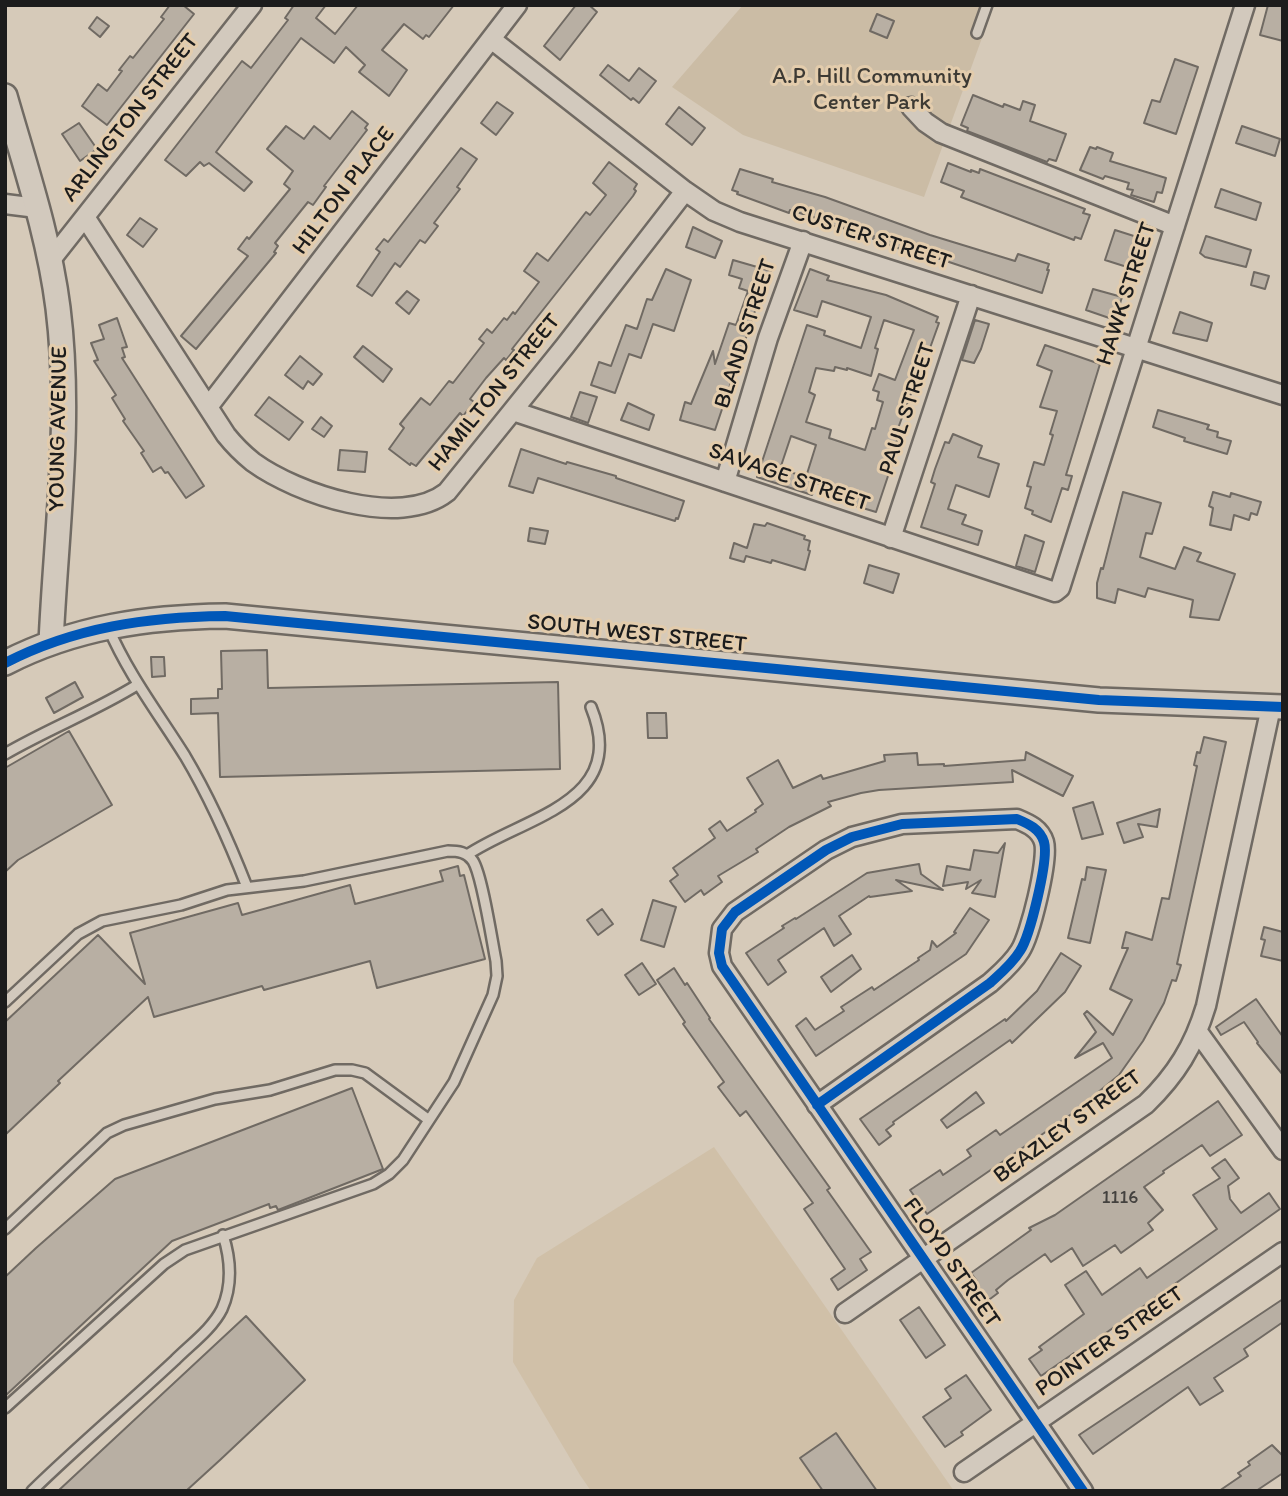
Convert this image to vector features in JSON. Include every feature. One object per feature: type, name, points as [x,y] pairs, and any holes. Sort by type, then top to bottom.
[{"type":"street","name":"ARLINGTON STREET","points":[[50,261],[252,5]]},
{"type":"street","name":"HILTON PLACE","points":[[208,407],[517,5]]},
{"type":"street","name":"HAWK STREET","points":[[1050,591],[1055,592],[1060,588],[1245,5]]},
{"type":"street","name":"CUSTER STREET","points":[[491,39],[714,211],[740,222],[1283,395]]},
{"type":"street","name":"YOUNG AVENUE","points":[[5,96],[37,208],[58,308],[64,380],[63,464],[51,643]]},
{"type":"street","points":[[911,107],[925,122],[941,133],[1175,226]]},
{"type":"street","name":"HAMILTON STREET","points":[[85,217],[226,435],[242,453],[278,478],[304,489],[364,506],[387,509],[423,506],[436,501],[447,492],[685,191]]},
{"type":"street","name":"ARLINGTON STREET","points":[[5,204],[37,208]]},
{"type":"street","name":"BLAND STREET","points":[[725,482],[768,338],[803,241]]},
{"type":"street","name":"PAUL STREET","points":[[891,538],[971,295]]},
{"type":"street","name":"SAVAGE STREET","points":[[513,411],[1050,591]]},
{"type":"street","name":"SOUTH WEST STREET","points":[[5,663],[51,643],[108,626],[177,617],[225,616],[1099,700],[1277,707]]},
{"type":"street","name":"BEAZLEY STREET","points":[[845,1313],[1146,1104],[1178,1069],[1198,1032],[1206,1006],[1277,707]]},
{"type":"street","name":"FLOYD STREET","points":[[817,1105],[1006,970],[1027,936],[1046,858],[1043,839],[1030,824],[1017,819],[902,824],[852,837],[826,850],[735,912],[722,929],[719,953],[722,966],[922,1259],[1083,1491]]},
{"type":"street","points":[[1198,1032],[1283,1150]]},
{"type":"street","name":"POINTER STREET","points":[[964,1472],[1283,1252]]},
{"type":"lane","points":[[976,33],[987,5]]},
{"type":"lane","points":[[108,626],[137,685],[184,754],[207,794],[229,839],[247,887]]},
{"type":"lane","points":[[5,754],[43,732],[110,702],[137,685]]},
{"type":"lane","points":[[467,855],[485,843],[553,812],[586,787],[595,769],[600,739],[591,707]]},
{"type":"lane","points":[[5,1002],[88,927],[102,921],[181,905],[247,887],[304,881],[448,851],[459,851],[467,855],[477,870],[496,961],[494,995],[459,1073],[403,1160],[389,1174],[373,1184],[185,1250],[163,1264],[5,1408]]},
{"type":"lane","points":[[5,1229],[107,1133],[124,1125],[215,1099],[270,1090],[335,1070],[352,1070],[375,1079],[429,1120]]},
{"type":"lane","points":[[32,1491],[214,1322],[228,1293],[229,1253],[223,1236]]},
{"type":"shaded area","points":[[714,1147],[954,1491],[591,1491],[513,1362],[514,1300],[537,1258]]},
{"type":"green space","name":"A.P. Hill Community Center Park","points":[[743,5],[994,5],[924,197],[743,135],[672,87]]},
{"type":"building","points":[[170,5],[183,5],[194,14],[107,125],[82,106],[98,84],[107,91],[130,56],[133,58],[164,19],[161,17]]},
{"type":"building","points":[[294,5],[326,5],[316,18],[335,34],[358,5],[454,5],[429,37],[426,35],[423,39],[404,24],[382,50],[407,70],[389,96],[359,72],[365,65],[346,47],[334,63],[301,38],[216,152],[252,182],[244,191],[209,163],[204,166],[200,162],[186,176],[165,160],[242,61],[251,68],[288,20],[285,18]]},
{"type":"building","points":[[576,5],[589,5],[597,12],[560,60],[544,46]]},
{"type":"building","points":[[1268,5],[1283,5],[1283,41],[1260,35]]},
{"type":"building","points":[[877,14],[894,21],[887,38],[870,31]]},
{"type":"building","points":[[97,17],[109,26],[100,37],[89,28]]},
{"type":"building","points":[[1175,59],[1198,67],[1176,134],[1144,123],[1152,100],[1160,102]]},
{"type":"building","points":[[608,65],[629,81],[639,68],[656,81],[639,103],[633,98],[631,100],[600,75]]},
{"type":"building","points":[[973,95],[1003,107],[1004,104],[1020,110],[1023,101],[1035,105],[1030,121],[1066,134],[1056,161],[1049,159],[1047,162],[967,131],[968,128],[961,125]]},
{"type":"building","points":[[497,102],[513,113],[496,135],[481,123]]},
{"type":"building","points":[[679,107],[705,128],[692,145],[666,124]]},
{"type":"building","points":[[352,111],[368,124],[365,128],[367,130],[324,186],[326,187],[313,205],[308,202],[275,243],[278,246],[274,252],[276,253],[196,349],[181,336],[248,256],[238,249],[290,189],[284,184],[293,171],[267,149],[286,126],[304,139],[314,126],[330,139]]},
{"type":"building","points":[[79,123],[97,149],[80,161],[62,134]]},
{"type":"building","points":[[1242,126],[1280,139],[1275,156],[1236,143]]},
{"type":"building","points":[[1090,147],[1113,153],[1110,161],[1166,178],[1162,193],[1157,192],[1154,202],[1131,195],[1133,190],[1127,189],[1129,183],[1105,176],[1103,179],[1080,170]]},
{"type":"building","points":[[461,148],[477,159],[457,187],[460,189],[434,223],[438,226],[425,243],[420,240],[400,267],[395,263],[372,296],[357,286],[380,252],[376,249],[384,239],[388,242]]},
{"type":"building","points":[[609,162],[637,184],[633,196],[506,360],[504,358],[486,378],[470,399],[474,402],[463,416],[460,413],[416,466],[411,463],[410,465],[389,449],[404,428],[400,424],[421,398],[430,405],[449,381],[453,383],[484,343],[479,339],[487,329],[492,333],[504,318],[507,320],[513,312],[515,314],[539,282],[524,271],[537,253],[548,261],[586,212],[590,215],[606,195],[593,183]]},
{"type":"building","points":[[948,163],[971,172],[979,173],[980,169],[1085,209],[1083,213],[1090,215],[1081,239],[1075,237],[1074,240],[961,197],[964,191],[941,182]]},
{"type":"building","points":[[740,169],[930,235],[1015,261],[1018,254],[1049,264],[1042,293],[904,247],[903,250],[873,239],[874,236],[815,221],[816,218],[790,210],[789,213],[737,194],[738,192],[732,190]]},
{"type":"building","points":[[1221,189],[1261,203],[1256,220],[1215,207]]},
{"type":"building","points":[[140,218],[157,229],[143,247],[127,235]]},
{"type":"building","points":[[693,227],[722,241],[715,258],[686,247]]},
{"type":"building","points":[[1115,230],[1137,237],[1127,267],[1105,260]]},
{"type":"building","points":[[1206,236],[1251,250],[1246,267],[1205,257],[1200,253]]},
{"type":"building","points":[[733,260],[771,271],[715,430],[680,420],[685,402],[691,404],[713,351],[715,364],[729,323],[736,325],[748,291],[739,288],[742,279],[729,275]]},
{"type":"building","points":[[666,269],[691,280],[674,331],[653,324],[641,358],[629,354],[615,393],[591,385],[599,362],[611,366],[626,325],[637,329],[647,299],[652,300]]},
{"type":"building","points":[[810,269],[829,276],[827,280],[886,295],[938,317],[936,322],[939,323],[930,348],[922,345],[908,384],[913,386],[912,391],[897,431],[900,432],[890,460],[893,461],[876,512],[846,503],[849,493],[816,483],[812,495],[757,477],[807,325],[825,331],[824,335],[861,348],[871,317],[822,301],[817,317],[794,310]],"holes":[[[884,320],[914,330],[895,380],[879,374],[873,390],[879,392],[877,400],[883,402],[865,450],[829,438],[831,430],[806,422],[815,395],[809,392],[816,368],[834,371],[835,367],[847,368],[871,376],[878,349],[875,348]],[[791,436],[816,445],[806,477],[780,469]]]},
{"type":"building","points":[[1254,272],[1269,276],[1265,289],[1251,285]]},
{"type":"building","points":[[1093,289],[1122,297],[1115,320],[1086,310]]},
{"type":"building","points":[[407,291],[419,300],[409,314],[396,303]]},
{"type":"building","points":[[1180,312],[1212,323],[1207,341],[1173,333]]},
{"type":"building","points":[[117,318],[127,347],[122,348],[125,357],[122,358],[204,486],[186,498],[168,472],[165,473],[161,467],[153,472],[141,453],[144,451],[123,421],[125,419],[112,398],[116,395],[94,361],[98,360],[91,343],[104,339],[99,325]]},
{"type":"building","points":[[975,320],[989,324],[974,363],[962,360]]},
{"type":"building","points":[[1045,345],[1100,364],[1066,475],[1072,476],[1068,490],[1062,488],[1051,522],[1025,508],[1031,487],[1027,486],[1034,462],[1044,465],[1057,411],[1040,407],[1052,371],[1037,365]]},
{"type":"building","points":[[363,346],[392,369],[383,382],[354,357]]},
{"type":"building","points":[[300,356],[322,374],[313,385],[308,381],[303,389],[285,375]]},
{"type":"building","points":[[580,392],[597,397],[588,423],[571,417]]},
{"type":"building","points":[[269,397],[303,422],[289,440],[255,415]]},
{"type":"building","points":[[628,403],[654,415],[649,430],[621,420]]},
{"type":"building","points":[[1158,410],[1209,425],[1207,429],[1218,432],[1217,437],[1231,441],[1227,454],[1184,441],[1185,438],[1153,427]]},
{"type":"building","points":[[321,417],[332,426],[324,437],[312,429]]},
{"type":"building","points":[[953,434],[982,446],[978,457],[999,464],[989,497],[956,485],[948,509],[966,515],[962,524],[982,531],[978,545],[921,527],[935,484],[931,482],[935,469],[945,442],[949,443]]},
{"type":"building","points":[[521,449],[566,464],[567,462],[616,476],[684,501],[678,519],[675,521],[538,478],[533,493],[509,486]]},
{"type":"building","points":[[340,450],[367,452],[365,472],[338,470]]},
{"type":"building","points":[[1123,492],[1161,503],[1152,534],[1146,533],[1140,557],[1175,569],[1184,547],[1201,553],[1197,561],[1235,574],[1219,620],[1190,617],[1193,600],[1148,588],[1145,597],[1118,589],[1115,603],[1097,598],[1097,583]]},
{"type":"building","points":[[1213,492],[1230,497],[1231,493],[1261,502],[1257,515],[1251,513],[1249,520],[1234,515],[1231,530],[1210,525],[1213,508],[1209,506]]},
{"type":"building","points":[[767,523],[805,536],[804,539],[810,541],[805,570],[772,560],[771,563],[746,556],[744,562],[730,558],[734,543],[747,548],[754,524],[765,526]]},
{"type":"building","points":[[530,528],[548,531],[545,544],[528,541]]},
{"type":"building","points":[[1025,535],[1044,542],[1035,572],[1016,566]]},
{"type":"building","points":[[869,565],[899,574],[893,593],[864,583]]},
{"type":"building","points":[[267,650],[268,688],[558,682],[560,769],[220,777],[218,713],[191,714],[191,699],[218,698],[218,689],[222,689],[221,651]]},
{"type":"building","points":[[151,657],[164,657],[165,676],[152,677]]},
{"type":"building","points":[[75,682],[83,697],[54,713],[46,698]]},
{"type":"building","points":[[647,713],[666,713],[667,738],[648,738]]},
{"type":"building","points":[[69,731],[112,805],[18,860],[5,872],[5,768]]},
{"type":"building","points":[[1204,737],[1226,742],[1177,964],[1181,965],[1176,981],[1172,980],[1164,1003],[1143,1041],[1119,1075],[1073,1113],[927,1214],[910,1190],[940,1170],[943,1175],[971,1156],[967,1150],[996,1130],[1000,1135],[1112,1058],[1103,1043],[1075,1058],[1096,1032],[1084,1014],[1087,1011],[1113,1035],[1132,1000],[1110,989],[1128,948],[1122,948],[1126,932],[1152,940],[1162,898],[1169,899],[1197,766],[1194,765]]},
{"type":"building","points":[[1026,752],[1073,776],[1063,796],[1012,770],[1013,782],[861,793],[828,802],[831,806],[789,827],[756,849],[758,852],[718,876],[722,882],[704,895],[701,890],[685,902],[670,881],[678,875],[673,868],[715,838],[709,829],[720,821],[727,831],[756,812],[763,804],[747,778],[778,760],[793,788],[821,775],[823,779],[885,761],[884,755],[917,753],[918,765],[944,766],[1025,760]]},
{"type":"building","points":[[1093,802],[1103,834],[1082,839],[1073,808]]},
{"type":"building","points":[[1160,809],[1157,827],[1138,824],[1143,837],[1124,843],[1117,823]]},
{"type":"building","points":[[1005,843],[995,897],[972,893],[981,880],[966,889],[968,882],[943,886],[947,866],[970,870],[974,850],[998,853]]},
{"type":"building","points":[[919,864],[921,874],[943,890],[896,880],[912,891],[869,896],[839,916],[851,934],[834,946],[824,928],[778,960],[786,972],[768,985],[746,953],[784,928],[782,926],[867,873]]},
{"type":"building","points":[[458,866],[460,876],[464,875],[485,959],[377,988],[370,961],[264,990],[262,986],[154,1017],[148,997],[5,1135],[5,1022],[98,935],[145,984],[130,933],[238,903],[242,915],[350,885],[355,904],[443,881],[440,871]]},
{"type":"building","points":[[1087,867],[1106,870],[1090,943],[1068,938]]},
{"type":"building","points":[[653,900],[676,907],[664,947],[641,940]]},
{"type":"building","points":[[970,908],[989,920],[966,954],[816,1056],[796,1026],[806,1018],[815,1030],[844,1011],[841,1007],[872,987],[874,990],[919,960],[918,958],[930,950],[932,941],[937,947],[956,933],[954,932]]},
{"type":"building","points":[[602,909],[613,924],[598,935],[587,920]]},
{"type":"building","points":[[1264,927],[1283,932],[1283,961],[1261,956],[1265,940],[1261,939]]},
{"type":"building","points":[[1061,953],[1081,966],[1065,992],[1012,1043],[1010,1040],[893,1122],[886,1130],[891,1136],[879,1145],[860,1119],[1005,1019],[1006,1021],[1037,991]]},
{"type":"building","points":[[852,955],[861,969],[831,992],[821,977]]},
{"type":"building","points":[[642,963],[656,984],[639,995],[625,975]]},
{"type":"building","points":[[674,968],[830,1188],[827,1190],[871,1252],[860,1259],[867,1270],[838,1290],[831,1279],[845,1269],[804,1209],[813,1203],[746,1111],[740,1116],[718,1087],[724,1082],[683,1024],[685,1022],[657,980]]},
{"type":"building","points":[[1256,999],[1283,1037],[1283,1075],[1244,1022],[1221,1035],[1216,1027]]},
{"type":"building","points":[[352,1088],[383,1169],[278,1210],[276,1206],[270,1208],[269,1204],[172,1241],[5,1396],[5,1277],[36,1248],[115,1179]]},
{"type":"building","points":[[976,1092],[984,1103],[947,1128],[941,1120]]},
{"type":"building","points":[[1218,1101],[1242,1135],[1210,1156],[1202,1145],[1144,1187],[1163,1210],[1148,1223],[1153,1230],[1121,1253],[1115,1245],[1083,1266],[1072,1248],[1051,1262],[1045,1254],[1008,1280],[996,1290],[998,1293],[982,1305],[969,1286],[977,1281],[971,1273],[1031,1230],[1029,1228],[1055,1215]]},
{"type":"building","points":[[1225,1159],[1239,1178],[1228,1186],[1230,1199],[1241,1213],[1269,1193],[1280,1209],[1075,1355],[1074,1353],[1041,1376],[1029,1359],[1042,1350],[1039,1347],[1084,1314],[1065,1285],[1086,1271],[1102,1295],[1140,1268],[1147,1278],[1217,1229],[1193,1195],[1220,1178],[1212,1168]]},
{"type":"building","points":[[1283,1299],[1283,1322],[1244,1349],[1248,1356],[1214,1378],[1223,1391],[1200,1405],[1188,1387],[1093,1454],[1079,1435]]},
{"type":"building","points":[[919,1307],[945,1345],[926,1358],[900,1320]]},
{"type":"building","points":[[246,1316],[305,1380],[220,1460],[186,1491],[58,1491]]},
{"type":"building","points":[[966,1375],[991,1410],[945,1447],[923,1417],[951,1398],[945,1389]]},
{"type":"building","points":[[836,1433],[877,1491],[823,1491],[800,1458]]},
{"type":"building","points":[[1272,1445],[1283,1456],[1283,1473],[1256,1491],[1219,1491],[1241,1476],[1238,1473],[1250,1465],[1248,1462]]},
{"type":"cycle path","points":[[5,663],[58,641],[112,626],[225,616],[1099,700],[1283,707]]},
{"type":"cycle path","points":[[817,1105],[990,983],[1013,960],[1029,930],[1044,864],[1044,842],[1034,828],[1017,819],[902,824],[852,837],[826,850],[735,912],[722,929],[719,953],[722,966],[742,995],[1083,1491]]}]
